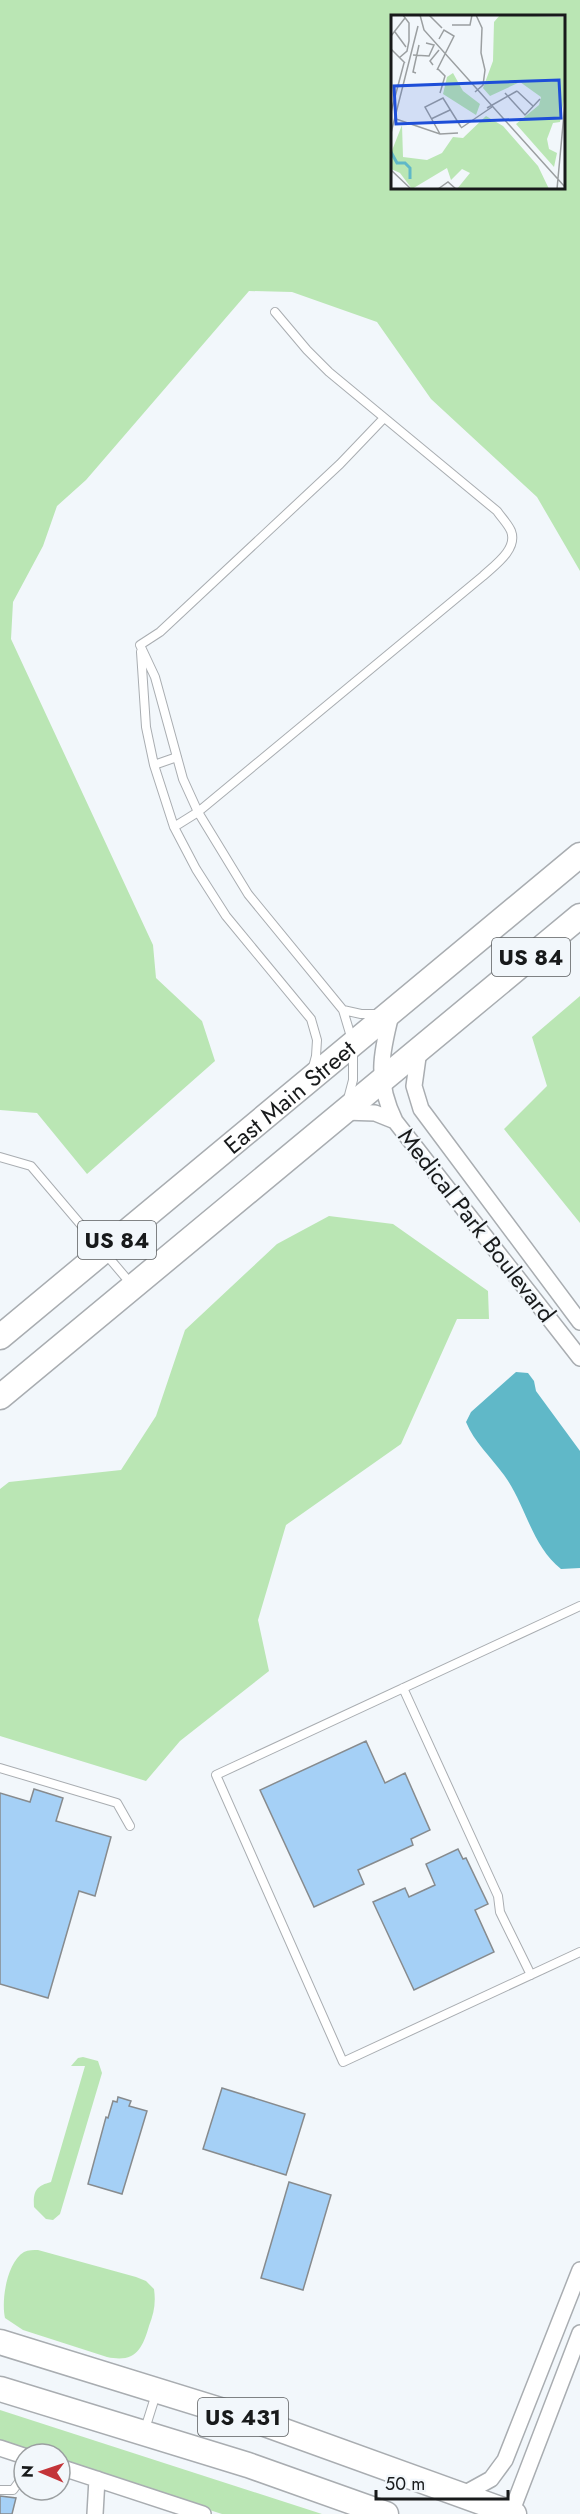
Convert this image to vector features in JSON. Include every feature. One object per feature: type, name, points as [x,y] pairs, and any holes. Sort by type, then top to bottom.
[{"type":"highway","name":"East Main Street","points":[[0,1337],[580,855]]},
{"type":"highway","name":"East Main Street","points":[[0,1397],[580,916]]},
{"type":"highway","name":"US 431","points":[[0,2342],[261,2423],[511,2514]]},
{"type":"highway","name":"US 431","points":[[0,2389],[248,2466],[386,2514]]},
{"type":"street","name":"Medical Park Boulevard","points":[[392,1011],[383,1045],[382,1080],[395,1121],[580,1358]]},
{"type":"street","name":"Medical Park Boulevard","points":[[419,1049],[414,1072],[414,1086],[421,1109],[580,1322]]},
{"type":"street","name":"Medical Park Boulevard","points":[[344,1112],[375,1113],[395,1121]]},
{"type":"street","points":[[462,2495],[492,2479],[505,2460],[580,2270]]},
{"type":"street","points":[[511,2514],[580,2333]]},
{"type":"street","points":[[72,2471],[203,2514]]},
{"type":"street","points":[[95,2514],[97,2479]]},
{"type":"lane","points":[[174,827],[198,812],[483,576],[506,554],[513,541],[511,530],[497,511],[329,372],[275,312]]},
{"type":"lane","points":[[140,645],[160,632],[186,608],[340,464],[384,418]]},
{"type":"lane","points":[[140,645],[155,677],[183,779],[198,812],[248,894],[344,1010],[353,1044],[353,1080],[344,1112]]},
{"type":"lane","points":[[140,645],[146,727],[154,765],[174,827],[196,869],[226,916],[311,1019],[317,1048],[308,1080]]},
{"type":"lane","points":[[154,765],[177,757]]},
{"type":"lane","points":[[344,1010],[375,1015],[392,1011]]},
{"type":"lane","points":[[0,1157],[31,1166],[133,1287]]},
{"type":"lane","points":[[544,1310],[561,1297]]},
{"type":"lane","points":[[580,1606],[216,1775],[343,2062],[580,1952]]},
{"type":"lane","points":[[403,1688],[498,1896],[500,1912],[531,1975]]},
{"type":"lane","points":[[0,1768],[117,1803],[130,1826]]},
{"type":"lane","points":[[144,2433],[157,2390]]},
{"type":"green space","points":[[0,0],[580,0],[580,571],[537,497],[431,399],[377,322],[292,292],[249,291],[86,480],[57,506],[43,546],[13,602],[11,639],[153,945],[156,978],[202,1021],[215,1061],[87,1174],[37,1113],[0,1110]]},
{"type":"green space","points":[[580,996],[580,1223],[504,1129],[547,1086],[532,1037]]},
{"type":"green space","points":[[329,1216],[393,1224],[488,1291],[489,1319],[457,1319],[401,1444],[286,1525],[258,1620],[269,1671],[180,1741],[146,1781],[0,1736],[0,1489],[9,1482],[121,1470],[156,1416],[185,1330],[277,1244]]},
{"type":"green space","points":[[78,2058],[98,2061],[102,2073],[60,2214],[53,2220],[46,2219],[34,2207],[34,2197],[39,2187],[51,2182],[85,2066],[71,2066]]},
{"type":"green space","points":[[38,2250],[136,2277],[146,2281],[154,2289],[155,2303],[152,2317],[143,2342],[136,2353],[124,2358],[107,2357],[23,2330],[5,2318],[5,2292],[13,2264],[24,2252]]},
{"type":"green space","points":[[0,2410],[322,2514],[222,2514],[72,2466],[72,2442],[12,2442],[12,2447],[0,2443]]},
{"type":"water","points":[[516,1372],[528,1373],[534,1381],[536,1391],[580,1451],[580,1568],[561,1569],[551,1559],[536,1537],[512,1487],[478,1443],[466,1422],[471,1412]]},
{"type":"building","points":[[366,1741],[385,1783],[405,1773],[430,1830],[411,1839],[413,1845],[358,1870],[364,1884],[314,1907],[260,1790]]},
{"type":"building","points":[[34,1789],[63,1798],[56,1821],[111,1837],[95,1896],[79,1891],[48,1998],[0,1984],[0,1793],[30,1802]]},
{"type":"building","points":[[458,1849],[463,1859],[466,1858],[488,1904],[475,1910],[494,1952],[414,1990],[373,1902],[405,1888],[409,1897],[435,1885],[426,1864]]},
{"type":"building","points":[[222,2088],[305,2114],[286,2175],[203,2149]]},
{"type":"building","points":[[118,2097],[131,2101],[129,2106],[147,2111],[122,2194],[88,2184],[106,2117],[108,2118],[113,2101],[117,2102]]},
{"type":"building","points":[[289,2182],[331,2195],[303,2290],[261,2278]]},
{"type":"building","points":[[0,2496],[12,2498],[12,2502],[15,2502],[12,2514],[0,2514]]}]
